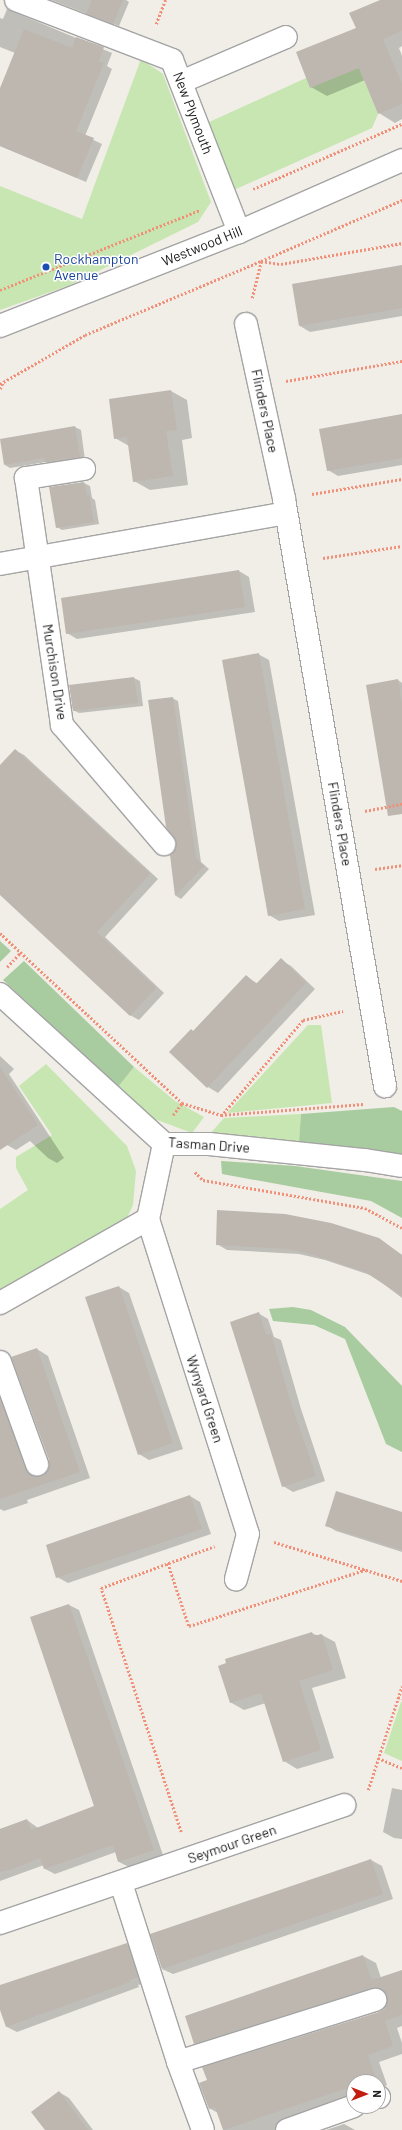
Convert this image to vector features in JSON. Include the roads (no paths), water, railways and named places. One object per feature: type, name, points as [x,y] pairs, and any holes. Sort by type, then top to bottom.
[{"type":"street","name":"New Plymouth","points":[[16,0],[172,60],[239,232]]},
{"type":"street","points":[[181,82],[286,37]]},
{"type":"street","name":"Westwood Hill","points":[[0,326],[239,232],[402,160]]},
{"type":"street","name":"Flinders Place","points":[[246,324],[296,562],[385,1086]]},
{"type":"street","name":"Murchison Drive","points":[[84,469],[26,478],[62,725],[164,844]]},
{"type":"street","points":[[0,564],[38,558],[285,506]]},
{"type":"street","name":"Tasman Drive","points":[[0,994],[164,1144],[195,1144],[366,1160],[402,1166]]},
{"type":"street","name":"Wynyard Green","points":[[164,1144],[148,1219],[248,1534],[236,1579]]},
{"type":"street","points":[[0,1303],[148,1219]]},
{"type":"street","points":[[0,1362],[37,1464]]},
{"type":"street","name":"Seymour Green","points":[[0,1923],[121,1883],[344,1805]]},
{"type":"street","points":[[121,1883],[178,2062],[203,2130]]},
{"type":"street","points":[[178,2062],[375,2000]]},
{"type":"street","points":[[287,2130],[346,2109]]},
{"type":"place","name":"Rockhampton Avenue","points":[[46,267]]}]
